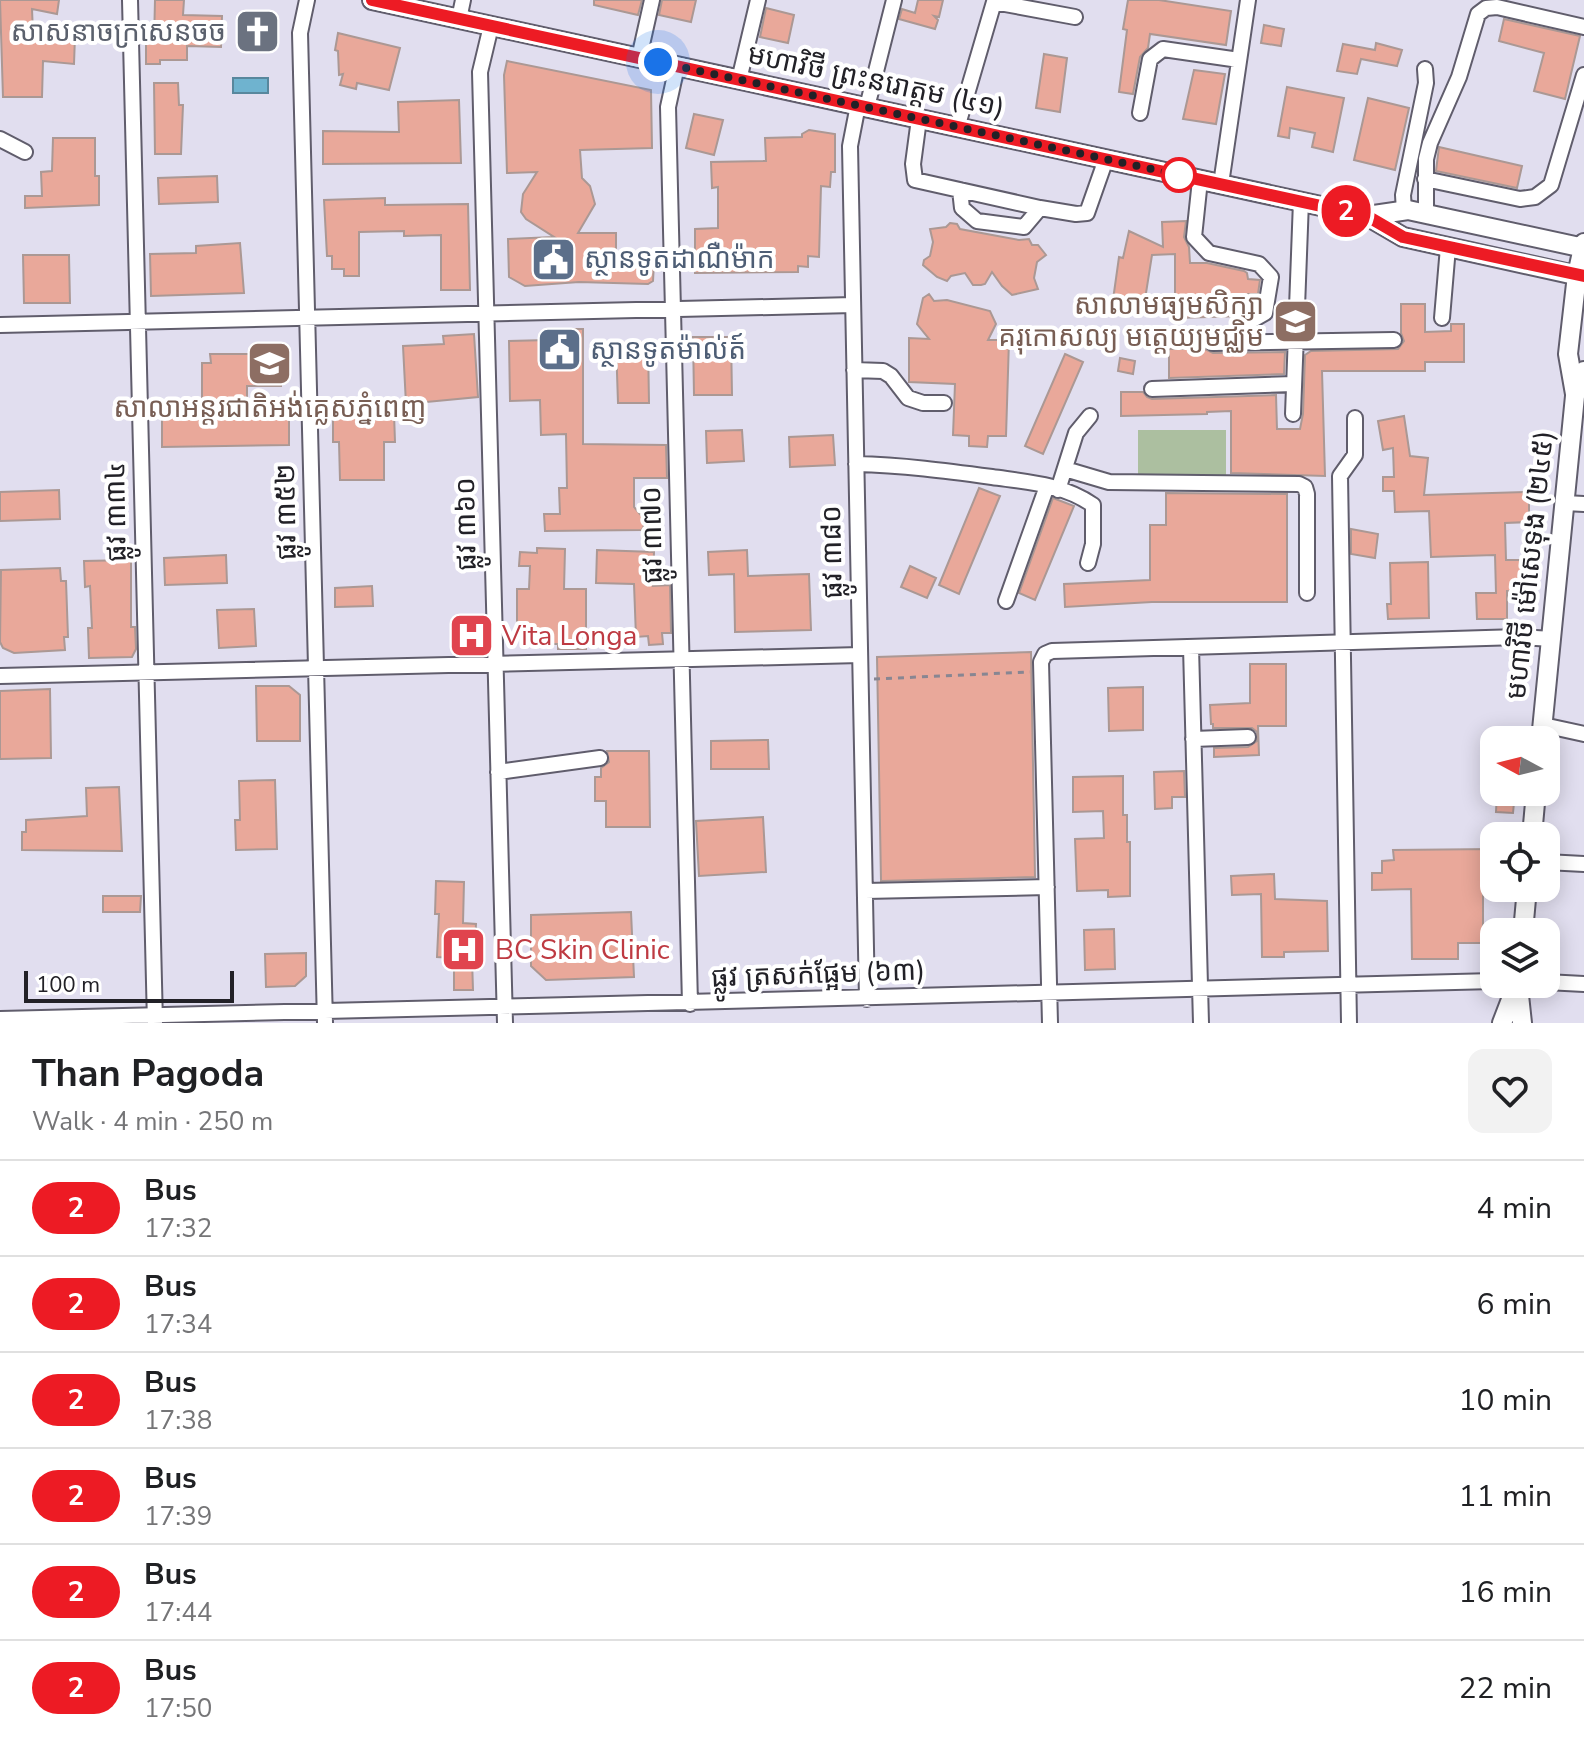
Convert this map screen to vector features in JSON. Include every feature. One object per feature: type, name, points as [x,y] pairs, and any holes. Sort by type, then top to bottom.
[{"type":"main road","name":"មហាវិថី ព្រះនរោត្តម (៤១)","points":[[372,0],[408,4],[459,19],[1367,216],[1403,237],[1581,276]]},
{"type":"main road","name":"មហាវិថី ព្រះនរោត្តម (៤១)","points":[[1367,216],[1404,211],[1426,213],[1583,246]]},
{"type":"main road","name":"មហាវិថី ម៉ៅសេទុង (២៤៥)","points":[[1575,396],[1568,354],[1583,246]]},
{"type":"main road","name":"មហាវិថី ម៉ៅសេទុង (២៤៥)","points":[[1543,726],[1575,396],[1584,371]]},
{"type":"main road","points":[[1502,1023],[1512,998]]},
{"type":"main road","points":[[1519,998],[1522,1023]]},
{"type":"street","name":"ផ្លូវ ៣៣៤","points":[[130,0],[155,1019]]},
{"type":"street","name":"ផ្លូវ ៣៥២","points":[[307,0],[300,33],[325,1016]]},
{"type":"street","points":[[459,19],[463,0]]},
{"type":"street","points":[[639,58],[652,0]]},
{"type":"street","points":[[739,80],[758,0]]},
{"type":"street","name":"ផ្លូវ ៣៨០","points":[[867,999],[850,146],[894,0]]},
{"type":"street","points":[[1221,184],[1248,0]]},
{"type":"street","points":[[957,128],[994,1],[1075,17]]},
{"type":"street","points":[[1426,213],[1425,179],[1430,143],[1459,77],[1478,14],[1486,8],[1497,7],[1584,27]]},
{"type":"street","name":"ផ្លូវ ៣៦០","points":[[491,26],[480,72],[505,1023]]},
{"type":"street","points":[[1140,113],[1150,59],[1163,49],[1239,60]]},
{"type":"street","name":"ផ្លូវ ៣៧០","points":[[677,66],[668,107],[690,1004]]},
{"type":"street","points":[[1404,211],[1403,195],[1426,83],[1425,69]]},
{"type":"street","points":[[1425,179],[1520,199],[1535,197],[1551,185],[1584,75]]},
{"type":"street","points":[[919,119],[912,173],[915,180],[1040,208],[1087,213],[1106,159]]},
{"type":"street","points":[[0,139],[25,152]]},
{"type":"street","points":[[1200,180],[1194,237],[1209,253],[1259,264],[1271,277],[1265,313],[1251,321],[1245,342]]},
{"type":"street","points":[[960,190],[962,208],[977,221],[1024,227],[1040,208]]},
{"type":"street","points":[[1293,414],[1301,201]]},
{"type":"street","points":[[1442,318],[1448,247]]},
{"type":"street","points":[[0,325],[853,305]]},
{"type":"street","points":[[1213,343],[1394,340]]},
{"type":"street","points":[[854,370],[883,371],[891,376],[908,398],[923,403],[944,403]]},
{"type":"street","points":[[1152,389],[1293,384]]},
{"type":"street","points":[[1006,601],[1053,488],[1065,469],[1076,433],[1090,416]]},
{"type":"street","points":[[1349,1023],[1340,476],[1355,455],[1355,418]]},
{"type":"street","points":[[856,464],[913,466],[1032,481],[1077,494],[1093,505],[1093,544],[1088,563]]},
{"type":"street","points":[[1065,469],[1109,482],[1299,484],[1305,487],[1307,593]]},
{"type":"street","points":[[1565,503],[1584,504]]},
{"type":"street","points":[[1050,1023],[1042,672],[1045,654],[1052,651],[1341,642],[1519,637],[1552,639]]},
{"type":"street","points":[[1191,647],[1201,1023]]},
{"type":"street","points":[[0,676],[860,655]]},
{"type":"street","points":[[1560,733],[1584,734]]},
{"type":"street","points":[[1193,739],[1248,737]]},
{"type":"street","points":[[498,772],[600,758]]},
{"type":"street","points":[[1560,863],[1584,864]]},
{"type":"street","points":[[865,891],[1047,887]]},
{"type":"street","name":"ផ្លូវ ត្រសក់ផ្អែម (៦៣)","points":[[0,1019],[325,1016],[505,1005],[690,1004],[1480,981]]},
{"type":"street","points":[[1560,983],[1584,984]]},
{"type":"path","points":[[861,680],[1042,672]]},
{"type":"green space","points":[[1138,430],[1226,430],[1226,475],[1138,475]]},
{"type":"water","points":[[233,78],[268,78],[268,93],[233,93]]},
{"type":"building","points":[[0,0],[59,0],[57,14],[32,9],[33,33],[75,36],[74,64],[43,61],[42,97],[3,97]]},
{"type":"building","points":[[155,0],[184,0],[183,15],[222,16],[221,47],[187,46],[187,60],[160,60],[160,64],[146,64],[146,42],[154,42]]},
{"type":"building","points":[[594,0],[642,0],[638,15],[594,5]]},
{"type":"building","points":[[662,0],[696,0],[691,22],[659,15]]},
{"type":"building","points":[[918,0],[943,0],[939,17],[934,16],[938,20],[935,29],[899,19],[902,9],[915,13]]},
{"type":"building","points":[[1128,0],[1159,0],[1231,11],[1226,45],[1150,34],[1148,48],[1140,57],[1133,94],[1119,92]]},
{"type":"building","points":[[766,8],[794,15],[788,43],[760,37]]},
{"type":"building","name":"សាសនាចក្រសេនចច","points":[[244,18],[271,19],[270,46],[243,45]]},
{"type":"building","points":[[1504,19],[1580,36],[1565,99],[1534,91],[1544,53],[1499,41]]},
{"type":"building","points":[[1264,25],[1284,29],[1281,46],[1261,43]]},
{"type":"building","points":[[338,33],[400,48],[389,90],[357,83],[356,89],[340,85],[343,74],[339,75],[338,51],[335,50]]},
{"type":"building","points":[[1376,43],[1402,50],[1397,66],[1361,59],[1357,74],[1337,71],[1343,44],[1375,50]]},
{"type":"building","points":[[1044,54],[1067,58],[1060,112],[1036,108]]},
{"type":"building","points":[[507,61],[651,90],[652,148],[580,150],[582,178],[590,186],[595,204],[578,233],[616,233],[616,258],[651,258],[654,263],[653,281],[648,284],[579,282],[525,286],[509,277],[508,239],[554,237],[526,219],[521,212],[523,194],[537,172],[507,173],[504,75]]},
{"type":"building","points":[[1194,70],[1225,74],[1216,124],[1183,119]]},
{"type":"building","points":[[154,83],[178,83],[179,105],[183,105],[181,154],[155,154]]},
{"type":"building","points":[[1287,87],[1344,98],[1333,152],[1312,147],[1315,133],[1290,128],[1289,138],[1278,136]]},
{"type":"building","points":[[1368,98],[1409,108],[1395,170],[1354,160]]},
{"type":"building","points":[[459,100],[461,163],[323,164],[323,131],[399,132],[398,102]]},
{"type":"building","points":[[694,114],[723,120],[714,155],[686,148]]},
{"type":"building","points":[[809,130],[835,134],[835,172],[831,172],[830,187],[821,186],[819,257],[808,256],[808,267],[798,266],[798,272],[695,273],[695,229],[718,228],[718,187],[712,188],[711,162],[766,161],[765,138],[802,137]]},
{"type":"building","points":[[53,138],[95,138],[99,205],[25,208],[25,196],[42,196],[41,172],[52,171]]},
{"type":"building","points":[[1439,147],[1522,166],[1517,188],[1436,171]]},
{"type":"building","points":[[217,176],[218,202],[159,204],[158,178]]},
{"type":"building","points":[[385,198],[385,205],[468,204],[470,290],[441,290],[441,235],[404,236],[404,231],[359,232],[359,276],[344,276],[344,269],[332,269],[332,256],[327,256],[324,200]]},
{"type":"building","points":[[1186,221],[1184,237],[1189,247],[1190,263],[1207,263],[1244,271],[1248,279],[1260,280],[1258,294],[1248,294],[1248,306],[1244,306],[1243,316],[1175,318],[1175,254],[1152,255],[1143,312],[1112,307],[1119,257],[1123,258],[1129,231],[1163,247],[1162,222]]},
{"type":"building","points":[[950,223],[957,224],[960,229],[1019,240],[1029,239],[1032,245],[1038,245],[1046,255],[1037,262],[1034,278],[1038,289],[1012,295],[992,272],[985,284],[981,285],[973,285],[965,273],[951,276],[947,281],[937,277],[923,265],[930,256],[933,242],[930,229],[946,227]]},
{"type":"building","points":[[240,243],[244,293],[151,296],[150,254],[196,253],[196,246]]},
{"type":"building","points":[[23,255],[69,255],[70,303],[24,303]]},
{"type":"building","points":[[929,294],[934,301],[947,300],[990,311],[996,324],[988,340],[1009,340],[1006,436],[988,436],[987,447],[969,446],[969,436],[953,435],[955,384],[909,382],[909,338],[929,339],[917,324],[923,298]]},
{"type":"building","points":[[1401,304],[1425,304],[1425,332],[1451,331],[1451,324],[1464,324],[1464,362],[1425,362],[1425,371],[1322,371],[1325,476],[1231,473],[1231,411],[1121,416],[1121,392],[1143,392],[1152,399],[1276,395],[1277,429],[1300,429],[1305,355],[1311,351],[1398,349],[1404,341]]},
{"type":"building","points":[[547,329],[583,329],[583,444],[666,445],[667,478],[634,478],[634,507],[646,521],[642,530],[545,531],[544,514],[560,514],[559,488],[567,488],[566,434],[541,435],[540,400],[510,401],[509,341],[548,340]]},
{"type":"building","points":[[474,334],[478,397],[406,404],[403,346],[444,344],[443,336]]},
{"type":"building","points":[[693,337],[731,337],[732,395],[694,395]]},
{"type":"building","points":[[648,342],[649,403],[618,403],[616,343]]},
{"type":"building","points":[[1169,349],[1205,349],[1213,353],[1285,352],[1284,374],[1169,378]]},
{"type":"building","points":[[210,354],[281,354],[281,386],[247,386],[247,409],[289,409],[289,445],[162,447],[162,411],[202,410],[202,363],[211,363]]},
{"type":"building","points":[[1065,354],[1083,362],[1043,454],[1025,446]]},
{"type":"building","points":[[1120,358],[1135,361],[1133,374],[1118,371]]},
{"type":"building","points":[[394,413],[395,442],[384,442],[384,480],[340,480],[339,442],[333,442],[333,414]]},
{"type":"building","points":[[1404,416],[1410,456],[1428,458],[1424,495],[1529,492],[1529,522],[1505,523],[1506,560],[1522,560],[1523,591],[1507,591],[1507,619],[1477,619],[1476,593],[1496,593],[1495,555],[1431,557],[1429,511],[1395,512],[1394,491],[1383,491],[1383,477],[1394,477],[1393,448],[1383,450],[1378,421]]},
{"type":"building","points":[[742,430],[744,461],[707,463],[706,431]]},
{"type":"building","points":[[833,435],[835,465],[790,467],[789,437]]},
{"type":"building","points":[[979,488],[1000,496],[959,594],[939,585]]},
{"type":"building","points":[[59,490],[60,519],[0,521],[0,492]]},
{"type":"building","points":[[1166,493],[1287,494],[1287,602],[1152,602],[1065,607],[1064,584],[1150,580],[1150,525],[1166,525]]},
{"type":"building","points":[[1053,498],[1074,506],[1035,600],[1019,593]]},
{"type":"building","points":[[1351,529],[1378,534],[1375,558],[1351,554]]},
{"type":"building","points":[[537,548],[565,549],[564,589],[586,589],[586,649],[558,649],[558,644],[538,644],[531,637],[531,628],[517,628],[517,589],[529,589],[530,566],[519,566],[520,552],[537,553]]},
{"type":"building","points":[[597,550],[654,552],[653,586],[670,585],[671,633],[662,633],[663,644],[649,645],[648,636],[636,637],[634,584],[596,583]]},
{"type":"building","points":[[747,550],[748,576],[809,574],[811,630],[735,632],[734,574],[709,575],[708,552]]},
{"type":"building","points":[[226,555],[227,583],[165,585],[164,558]]},
{"type":"building","points":[[131,560],[131,627],[135,627],[136,649],[132,657],[89,658],[88,628],[92,628],[90,586],[85,587],[84,561]]},
{"type":"building","points":[[1428,562],[1429,618],[1388,619],[1387,604],[1391,604],[1390,563]]},
{"type":"building","points":[[910,566],[936,578],[927,598],[901,587]]},
{"type":"building","points":[[60,568],[61,581],[66,581],[68,637],[64,637],[65,650],[14,653],[3,648],[0,642],[1,570]]},
{"type":"building","points":[[372,586],[373,606],[335,607],[335,588]]},
{"type":"building","points":[[254,609],[256,646],[219,648],[217,610]]},
{"type":"building","points":[[1031,652],[1035,877],[881,881],[877,657]]},
{"type":"building","points":[[1250,664],[1286,664],[1286,726],[1258,726],[1259,755],[1214,757],[1214,748],[1248,747],[1257,741],[1257,732],[1252,728],[1213,728],[1211,724],[1210,705],[1250,703]]},
{"type":"building","points":[[256,686],[289,686],[300,695],[300,741],[257,741]]},
{"type":"building","points":[[1143,687],[1143,730],[1109,731],[1108,688]]},
{"type":"building","points":[[50,689],[51,758],[0,759],[0,691]]},
{"type":"building","points":[[768,740],[769,769],[711,769],[711,741]]},
{"type":"building","points":[[607,751],[649,751],[650,827],[606,827],[606,801],[595,801],[595,777],[601,777],[601,768],[609,762]]},
{"type":"building","points":[[1184,771],[1185,797],[1172,797],[1172,808],[1155,809],[1154,772]]},
{"type":"building","points":[[1123,776],[1123,815],[1127,815],[1127,842],[1130,842],[1130,896],[1108,897],[1108,890],[1077,891],[1075,839],[1104,838],[1103,811],[1073,812],[1073,777]]},
{"type":"building","points":[[275,780],[277,849],[236,850],[235,820],[240,820],[239,781]]},
{"type":"building","points":[[119,787],[122,851],[22,850],[26,820],[87,816],[86,788]]},
{"type":"building","points":[[1496,806],[1514,806],[1513,813],[1496,812]]},
{"type":"building","points":[[763,817],[766,872],[699,876],[696,821]]},
{"type":"building","points":[[1480,849],[1483,918],[1480,918],[1480,943],[1458,943],[1458,959],[1412,959],[1411,889],[1372,890],[1372,873],[1382,873],[1382,861],[1394,860],[1393,850]]},
{"type":"building","points":[[1274,874],[1275,899],[1327,901],[1328,951],[1284,952],[1284,957],[1262,957],[1261,894],[1232,895],[1231,876]]},
{"type":"building","points":[[436,881],[464,882],[463,923],[476,924],[472,959],[473,990],[454,990],[454,958],[437,957],[439,914],[435,914]]},
{"type":"building","points":[[103,896],[141,896],[140,912],[103,912]]},
{"type":"building","points":[[631,912],[634,977],[546,980],[531,966],[531,915]]},
{"type":"building","points":[[1114,929],[1115,969],[1085,970],[1084,930]]},
{"type":"building","points":[[306,953],[306,976],[295,986],[266,987],[265,954]]},
{"type":"bus line","name":"2","points":[[372,0],[1367,216],[1403,237],[1584,276]]},
{"type":"place","name":"សាសនាចក្រសេនចច","points":[[257,32]]},
{"type":"place","name":"ស្ថានទូតដាណឺម៉ាក","points":[[553,259]]},
{"type":"place","name":"សាលាមធ្យមសិក្សា គរុកោសល្យ មត្តេយ្យមជ្ឈិម","points":[[1295,321]]},
{"type":"place","name":"ស្ថានទូតម៉ាល់ត៍","points":[[559,350]]},
{"type":"place","name":"សាលាអន្តរជាតិអង់គ្លេសភ្នំពេញ","points":[[270,364]]},
{"type":"place","name":"Vita Longa","points":[[471,636]]},
{"type":"place","name":"BC Skin Clinic","points":[[464,950]]},
{"type":"route","points":[[658,62],[1179,175]]}]
